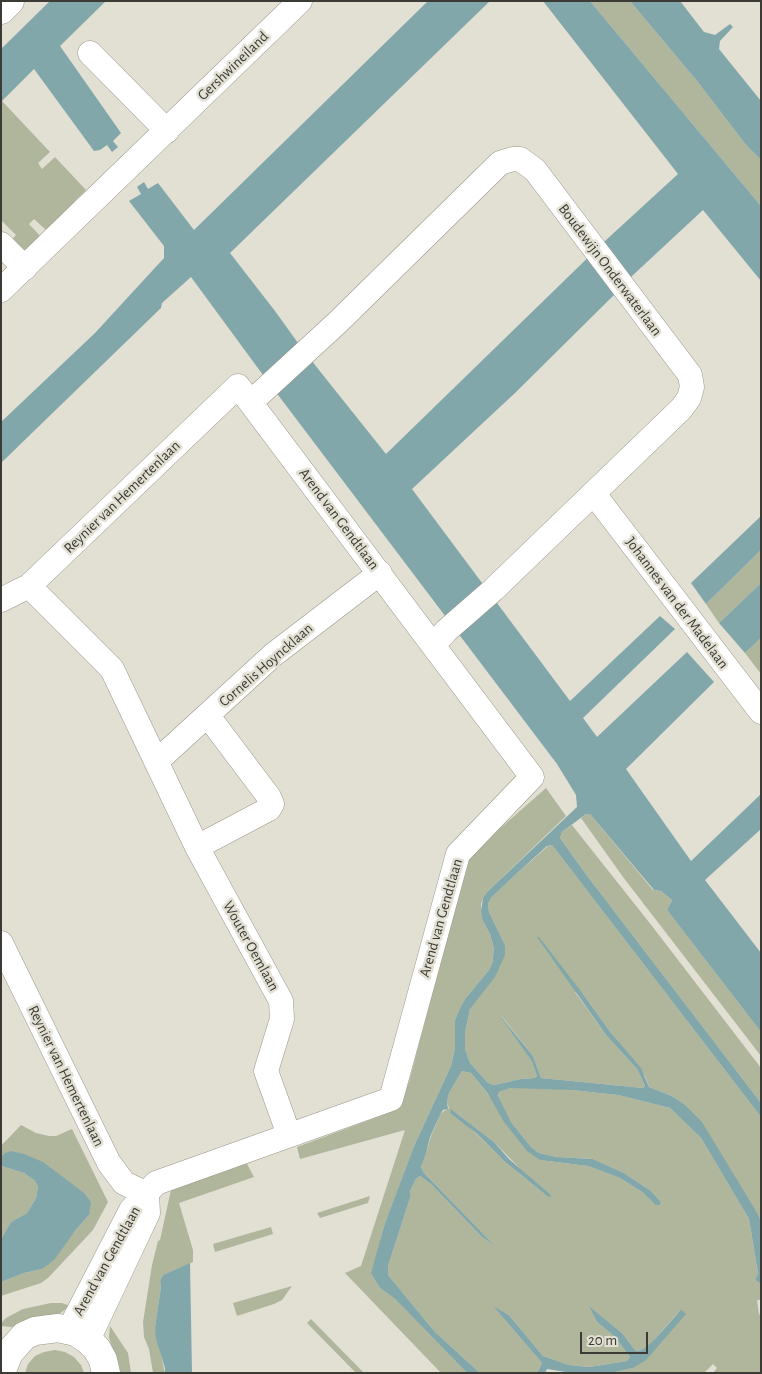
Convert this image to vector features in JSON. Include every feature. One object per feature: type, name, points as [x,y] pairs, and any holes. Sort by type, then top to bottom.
[{"type":"street","points":[[1,10],[10,1]]},
{"type":"street","name":"Gershwineiland","points":[[1,290],[300,1]]},
{"type":"street","points":[[90,53],[167,130]]},
{"type":"street","name":"Boudewijn Onderwaterlaan","points":[[252,392],[308,351],[500,163],[512,159],[520,159],[535,170],[690,375],[692,387],[689,398],[681,409],[493,590],[440,637]]},
{"type":"street","points":[[1,244],[25,268]]},
{"type":"street","name":"Arend van Gendtlaan","points":[[78,1335],[148,1213],[146,1194],[156,1183],[391,1099],[458,854],[532,777],[440,637],[380,573],[252,392]]},
{"type":"street","name":"Reynier van Hemertenlaan","points":[[1,600],[29,586],[252,392]]},
{"type":"street","name":"Johannes van der Madelaan","points":[[594,494],[761,712]]},
{"type":"street","name":"Cornelis Hoyncklaan","points":[[156,762],[273,655],[380,573]]},
{"type":"street","name":"Wouter Oemlaan","points":[[29,586],[112,669],[197,847],[281,1001],[282,1019],[266,1070],[289,1135]]},
{"type":"street","points":[[197,847],[269,809],[272,804],[269,797],[208,716]]},
{"type":"street","name":"Reynier van Hemertenlaan","points":[[1,943],[109,1164],[124,1183],[146,1194]]},
{"type":"street","points":[[1,1373],[9,1352],[8,1341],[35,1331],[58,1328],[78,1335],[97,1349],[103,1360],[106,1373]]},
{"type":"green space","points":[[590,1],[630,1],[697,81],[746,145],[761,160],[761,206]]},
{"type":"green space","points":[[2,101],[50,152],[38,163],[42,169],[55,157],[86,190],[46,230],[34,219],[29,224],[41,237],[24,251],[10,242],[16,235],[1,220]]},
{"type":"green space","points":[[761,550],[761,583],[719,623],[706,604]]},
{"type":"green space","points":[[761,638],[761,674],[745,653]]},
{"type":"green space","points":[[546,788],[566,816],[483,898],[481,904],[482,919],[490,934],[494,949],[492,964],[465,999],[455,1020],[455,1048],[451,1066],[414,1146],[385,1223],[372,1272],[380,1288],[395,1299],[467,1373],[441,1373],[345,1273],[361,1266],[405,1130],[300,1159],[297,1147],[391,1112],[401,1102],[409,1082],[471,854]]},
{"type":"green space","points":[[586,814],[590,814],[653,890],[661,891],[672,900],[667,910],[761,1032],[761,1056],[623,877],[581,818]]},
{"type":"green space","points":[[572,825],[761,1068],[761,1103],[560,838],[562,832]]},
{"type":"green space","points":[[552,845],[761,1117],[761,1223],[759,1216],[684,1104],[672,1096],[649,1087],[645,1076],[583,994],[575,992],[606,1035],[637,1069],[645,1086],[643,1088],[541,1078],[533,1056],[500,1014],[532,1062],[537,1076],[535,1078],[494,1085],[488,1083],[470,1063],[465,1049],[465,1033],[470,1009],[505,945],[489,912],[488,904],[491,898],[513,877],[548,846]]},
{"type":"green space","points":[[462,1071],[471,1073],[540,1160],[588,1166],[620,1178],[642,1192],[657,1205],[660,1205],[661,1202],[651,1191],[624,1173],[593,1159],[557,1157],[539,1153],[531,1147],[511,1122],[498,1099],[499,1092],[511,1088],[526,1087],[618,1095],[670,1108],[701,1138],[749,1219],[758,1273],[755,1280],[761,1284],[761,1300],[757,1300],[761,1316],[761,1373],[713,1373],[717,1368],[713,1364],[704,1373],[610,1373],[633,1368],[680,1310],[654,1340],[638,1351],[635,1350],[622,1333],[590,1307],[597,1322],[615,1337],[630,1357],[627,1361],[589,1367],[569,1365],[543,1356],[509,1315],[494,1307],[542,1363],[537,1373],[480,1373],[435,1332],[388,1275],[388,1266],[410,1198],[410,1191],[416,1179],[420,1176],[431,1184],[482,1237],[493,1244],[424,1173],[421,1167],[441,1113],[449,1108],[447,1102],[449,1093]],"holes":[[[451,1109],[494,1142],[547,1196],[504,1161]]]},
{"type":"green space","points":[[21,1125],[36,1133],[49,1136],[56,1136],[72,1129],[108,1202],[93,1230],[48,1278],[41,1283],[1,1296],[1,1282],[24,1273],[42,1269],[89,1215],[1,1157],[1,1146]]},
{"type":"green space","points":[[246,1162],[254,1177],[179,1203],[193,1250],[193,1262],[163,1275],[160,1281],[161,1287],[155,1327],[165,1373],[153,1373],[149,1349],[144,1337],[143,1322],[152,1265],[158,1241],[160,1240],[171,1190]]},
{"type":"green space","points":[[1,1166],[24,1173],[34,1180],[38,1186],[36,1198],[27,1213],[11,1222],[1,1239]]},
{"type":"green space","points":[[370,1196],[368,1203],[320,1218],[317,1213]]},
{"type":"green space","points":[[271,1227],[273,1234],[215,1252],[213,1244]]},
{"type":"green space","points":[[292,1286],[282,1300],[237,1316],[233,1303]]},
{"type":"green space","points":[[51,1303],[62,1303],[70,1306],[59,1314],[18,1326],[1,1326],[1,1323],[6,1318],[23,1309]]},
{"type":"green space","points":[[311,1319],[364,1373],[356,1373],[307,1323]]},
{"type":"green space","points":[[110,1326],[128,1353],[131,1373],[119,1373],[109,1337]]},
{"type":"green space","points":[[55,1350],[65,1352],[74,1357],[81,1365],[84,1373],[25,1373],[28,1364],[35,1356]]},
{"type":"water","points":[[50,1],[106,1],[60,46],[121,133],[113,141],[118,147],[112,152],[107,145],[100,150],[94,151],[34,69],[1,102],[1,49]]},
{"type":"water","points":[[428,1],[490,1],[230,253],[303,350],[386,454],[605,241],[678,174],[543,1],[590,1],[761,206],[761,281],[703,210],[632,276],[515,393],[412,489],[570,701],[660,616],[675,629],[583,718],[597,737],[687,652],[714,682],[626,769],[691,861],[761,794],[761,829],[705,880],[761,953],[761,1032],[667,910],[672,900],[661,891],[654,890],[590,814],[586,814],[562,832],[560,838],[761,1103],[761,1117],[552,845],[547,846],[513,877],[491,898],[488,904],[489,912],[505,945],[505,955],[495,977],[470,1009],[465,1033],[465,1049],[470,1063],[488,1083],[494,1085],[535,1078],[537,1076],[532,1062],[499,1014],[533,1056],[541,1078],[643,1088],[645,1086],[637,1069],[606,1035],[537,937],[539,937],[611,1033],[641,1068],[649,1087],[672,1096],[684,1104],[702,1122],[759,1216],[761,1223],[761,1284],[755,1280],[758,1273],[749,1219],[701,1138],[670,1108],[618,1095],[572,1090],[511,1088],[499,1092],[498,1096],[511,1122],[531,1147],[539,1153],[557,1157],[593,1159],[624,1173],[651,1191],[661,1202],[660,1205],[656,1205],[642,1192],[620,1178],[588,1166],[540,1160],[527,1151],[504,1122],[488,1094],[471,1073],[462,1071],[449,1093],[448,1109],[443,1110],[441,1113],[430,1137],[421,1167],[424,1173],[494,1245],[482,1237],[431,1184],[420,1176],[416,1179],[410,1191],[410,1198],[388,1266],[388,1275],[435,1332],[480,1373],[467,1373],[395,1299],[380,1288],[371,1273],[385,1223],[414,1146],[451,1066],[455,1048],[455,1020],[465,999],[492,964],[494,949],[490,934],[482,919],[483,898],[487,892],[577,807],[576,795],[557,764],[191,277],[162,303],[161,308],[1,463],[1,422],[95,333],[164,258],[164,246],[129,201],[141,194],[137,187],[144,182],[148,189],[158,183],[194,230]]},
{"type":"water","points":[[630,1],[680,1],[704,32],[715,35],[730,24],[733,27],[720,41],[719,49],[761,101],[761,160],[746,145],[697,81]]},
{"type":"water","points":[[761,516],[761,550],[706,604],[691,583]]},
{"type":"water","points":[[761,583],[761,638],[745,653],[719,623]]},
{"type":"water","points":[[451,1109],[494,1142],[509,1159],[551,1197],[547,1196],[504,1161],[476,1133],[450,1113]]},
{"type":"water","points":[[11,1151],[43,1162],[84,1193],[91,1202],[89,1215],[54,1260],[42,1269],[24,1273],[1,1282],[1,1239],[11,1222],[27,1213],[36,1198],[38,1186],[34,1180],[24,1173],[1,1166],[1,1157]]},
{"type":"water","points":[[190,1263],[192,1373],[165,1373],[156,1339],[155,1327],[161,1287],[160,1281],[163,1275]]},
{"type":"water","points":[[493,1306],[509,1315],[543,1356],[569,1365],[589,1367],[627,1361],[630,1357],[615,1337],[597,1322],[589,1306],[622,1333],[635,1350],[638,1351],[654,1340],[681,1310],[686,1314],[646,1360],[633,1368],[610,1373],[572,1373],[547,1369],[545,1373],[537,1373],[542,1363]]}]
